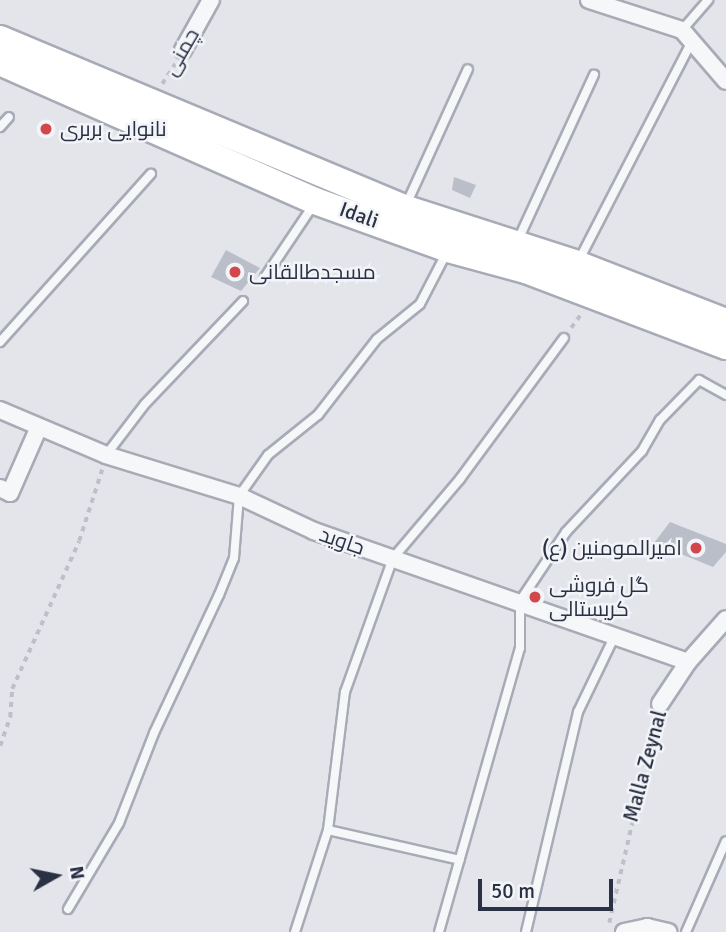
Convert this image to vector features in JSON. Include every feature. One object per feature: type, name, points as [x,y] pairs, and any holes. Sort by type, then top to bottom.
[{"type":"main road","name":"Idali","points":[[0,39],[404,208],[577,264],[726,322]]},
{"type":"main road","name":"Idali","points":[[0,62],[315,201],[448,249],[526,270],[726,346]]},
{"type":"main road","points":[[448,249],[459,224]]},
{"type":"street","name":"چمنی","points":[[183,50],[211,0]]},
{"type":"street","points":[[589,0],[687,35],[726,81]]},
{"type":"street","name":"جاوید","points":[[0,410],[106,454],[239,496],[314,531],[688,662]]},
{"type":"street","points":[[0,488],[10,493],[39,426]]},
{"type":"street","name":"Malla Zeynal","points":[[660,704],[688,662],[726,619]]},
{"type":"street","points":[[624,932],[648,927],[668,932]]},
{"type":"lane","points":[[577,264],[687,35],[708,0]]},
{"type":"lane","points":[[404,208],[468,69]]},
{"type":"lane","points":[[516,246],[594,75]]},
{"type":"lane","points":[[0,127],[9,117]]},
{"type":"lane","points":[[0,342],[151,174]]},
{"type":"lane","points":[[264,277],[315,201]]},
{"type":"lane","points":[[68,909],[119,823],[154,733],[219,595],[234,558],[239,496],[268,456],[318,415],[377,339],[420,304],[448,249]]},
{"type":"lane","points":[[106,454],[145,404],[243,301]]},
{"type":"lane","points":[[295,932],[328,830],[345,692],[393,558],[460,479],[564,338]]},
{"type":"lane","points":[[439,932],[520,648],[520,601],[566,532],[642,451],[660,420],[699,380],[726,395]]},
{"type":"lane","points":[[526,932],[578,712],[615,635]]},
{"type":"lane","points":[[328,830],[460,860]]},
{"type":"lane","points":[[686,932],[726,841]]},
{"type":"path","name":"چمنی","points":[[151,103],[183,50]]},
{"type":"path","points":[[564,338],[593,296]]},
{"type":"path","points":[[0,746],[10,717],[12,689],[79,541],[106,454]]},
{"type":"path","name":"Malla Zeynal","points":[[606,932],[660,704]]},
{"type":"building","points":[[454,177],[476,185],[470,198],[452,190]]},
{"type":"building","name":"مسجدطالقانی","points":[[226,250],[260,268],[241,291],[211,277]]},
{"type":"building","name":"امیرالمومنین (ع)","points":[[670,522],[726,544],[726,552],[713,567],[654,543]]},
{"type":"place","name":"نانوایی بربری","points":[[46,129]]},
{"type":"place","name":"مسجدطالقانی","points":[[235,272]]},
{"type":"place","name":"امیرالمومنین (ع)","points":[[696,548]]},
{"type":"place","name":"گل فروشی کریستالی","points":[[535,597]]}]
